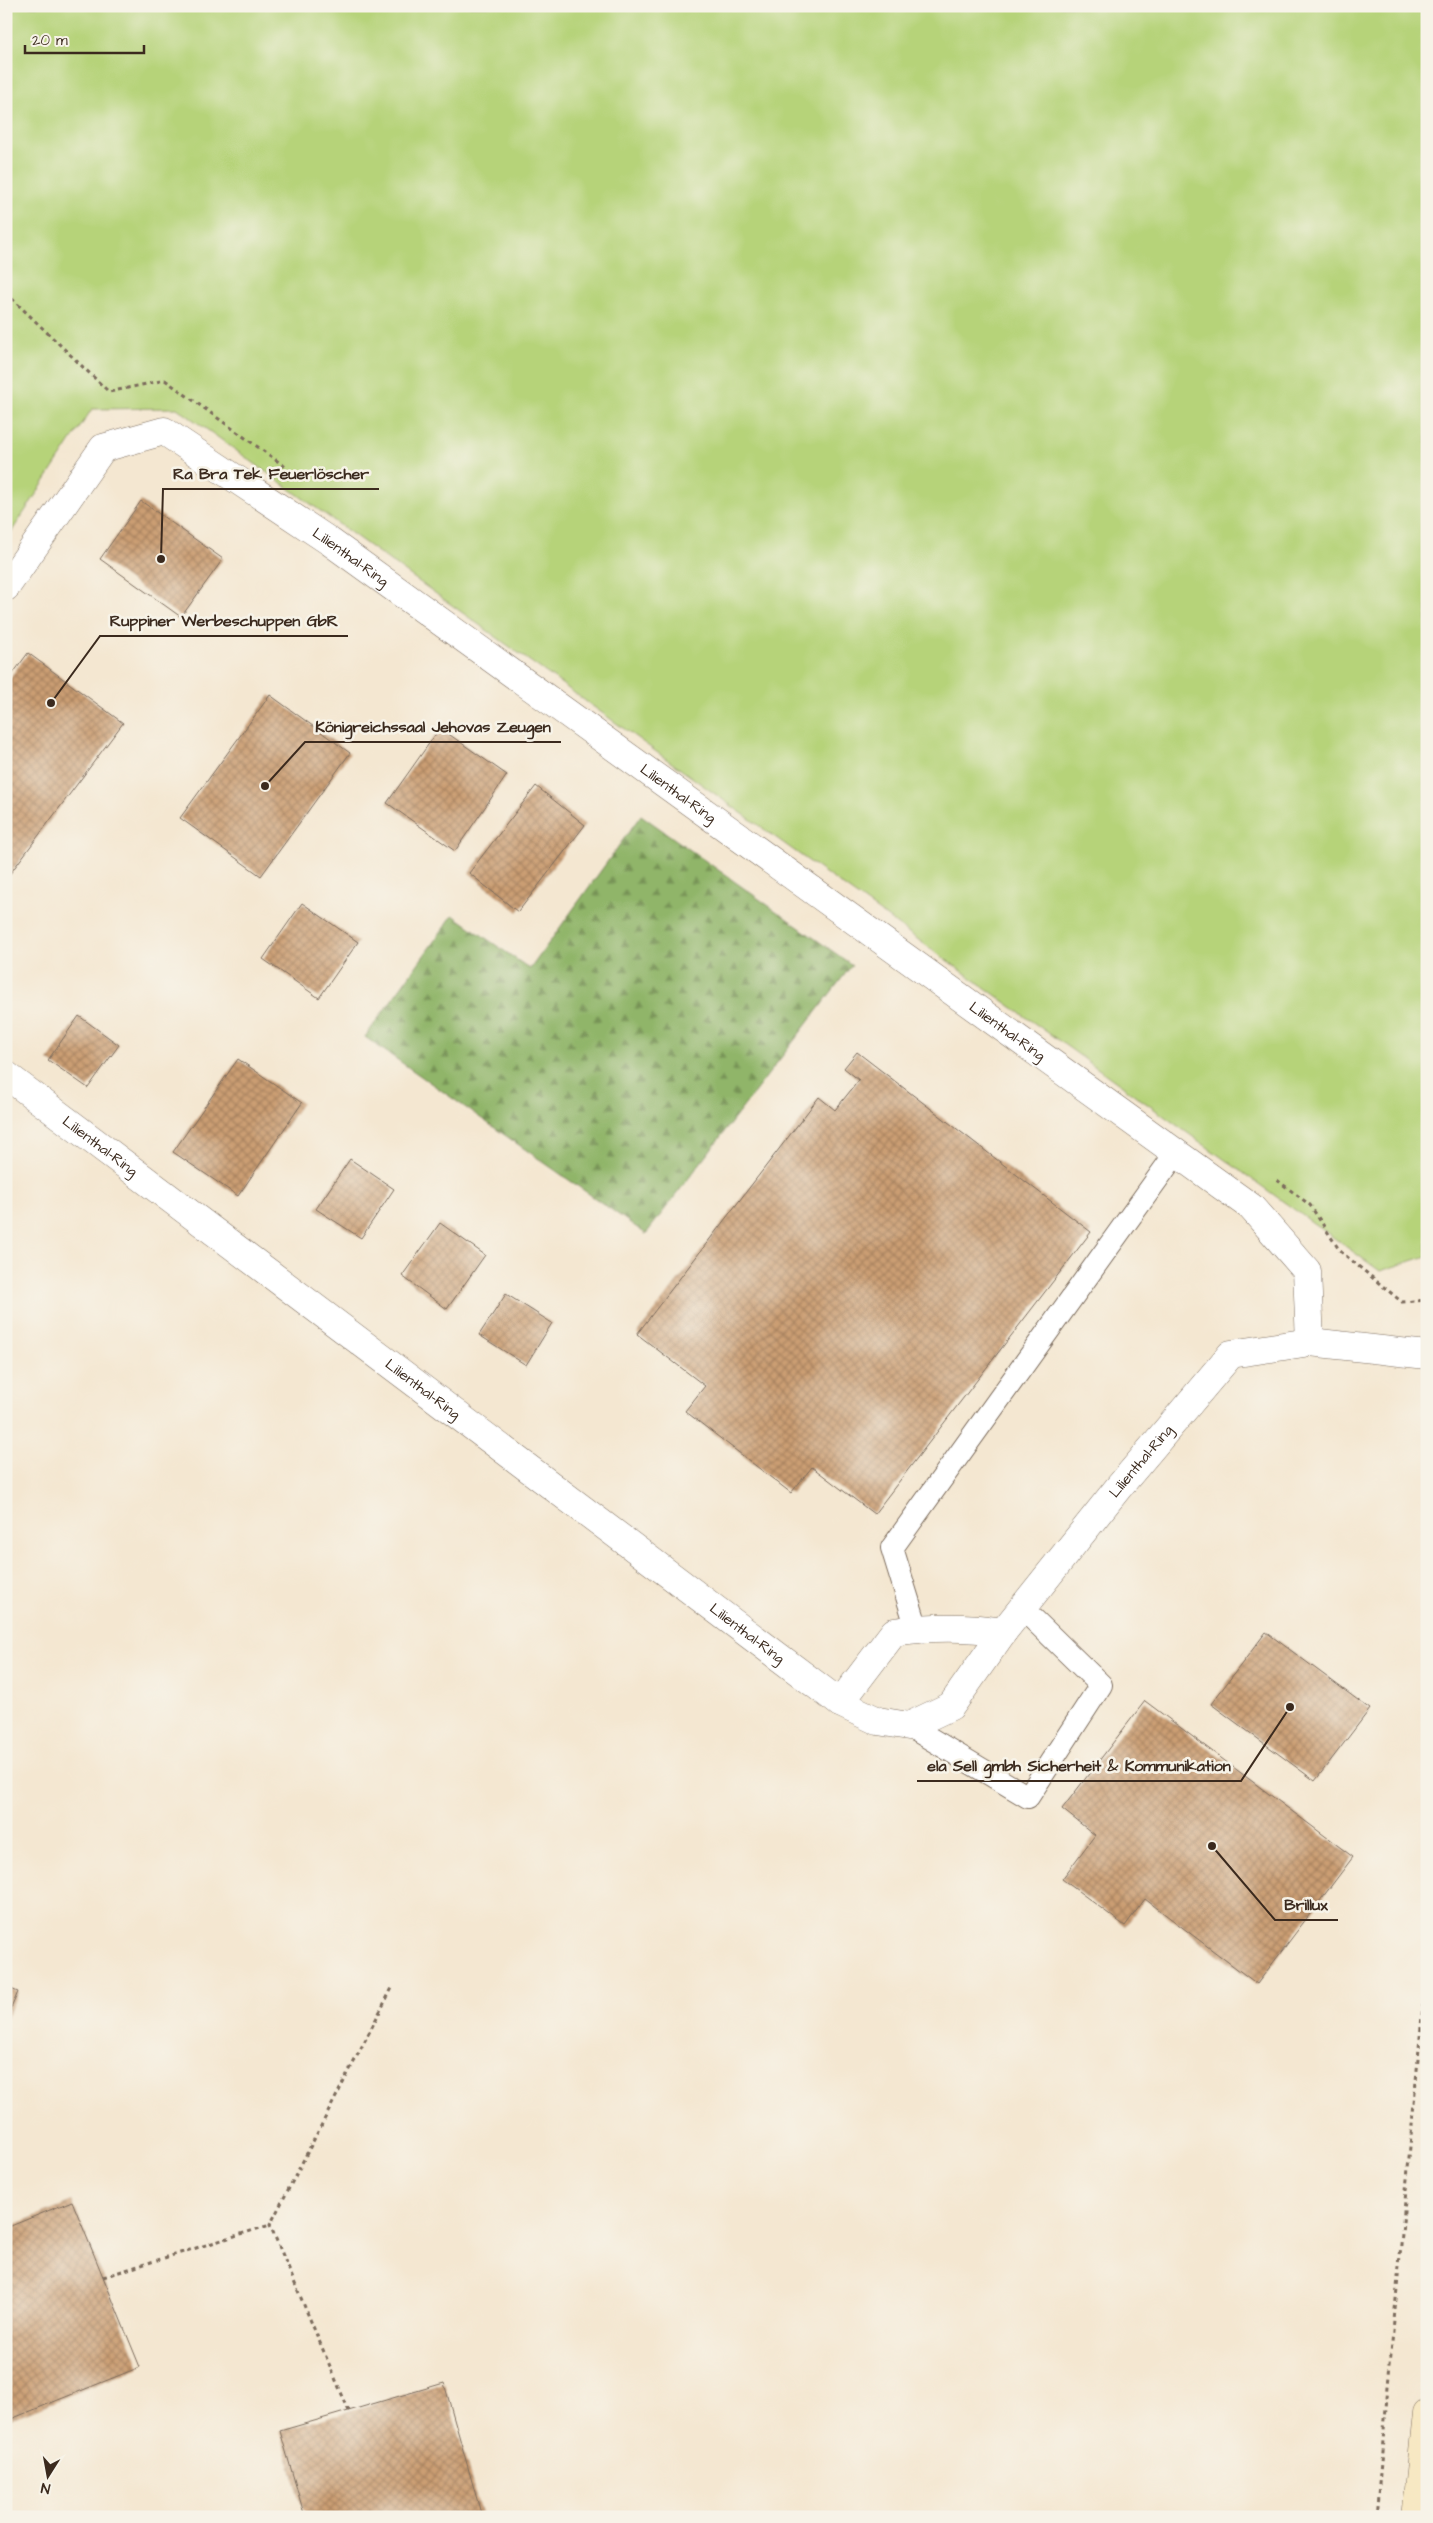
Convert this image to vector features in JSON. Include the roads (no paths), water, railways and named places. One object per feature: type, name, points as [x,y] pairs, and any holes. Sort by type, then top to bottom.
[{"type":"main road","points":[[1416,2517],[1427,2414]]},
{"type":"street","name":"Lilienthal-Ring","points":[[6,586],[103,448],[164,431],[329,540],[1251,1207],[1307,1271],[1310,1342]]},
{"type":"street","name":"Lilienthal-Ring","points":[[6,1075],[840,1703],[878,1721],[909,1726],[951,1706],[1022,1608],[1118,1488],[1231,1354],[1310,1342],[1427,1355]]},
{"type":"street","points":[[840,1703],[894,1632],[935,1626],[971,1627],[1003,1632]]},
{"type":"lane","points":[[917,1629],[892,1548],[1176,1153]]},
{"type":"lane","points":[[909,1726],[1028,1797],[1101,1685],[1022,1608]]},
{"type":"place","name":"Ra Bra Tek Feuerlöscher","points":[[161,559]]},
{"type":"place","name":"Ruppiner Werbeschuppen GbR","points":[[51,703]]},
{"type":"place","name":"Königreichssaal Jehovas Zeugen","points":[[265,786]]},
{"type":"place","name":"ela Sell gmbh Sicherheit & Kommunikation","points":[[1290,1707]]},
{"type":"place","name":"Brillux","points":[[1212,1846]]}]
